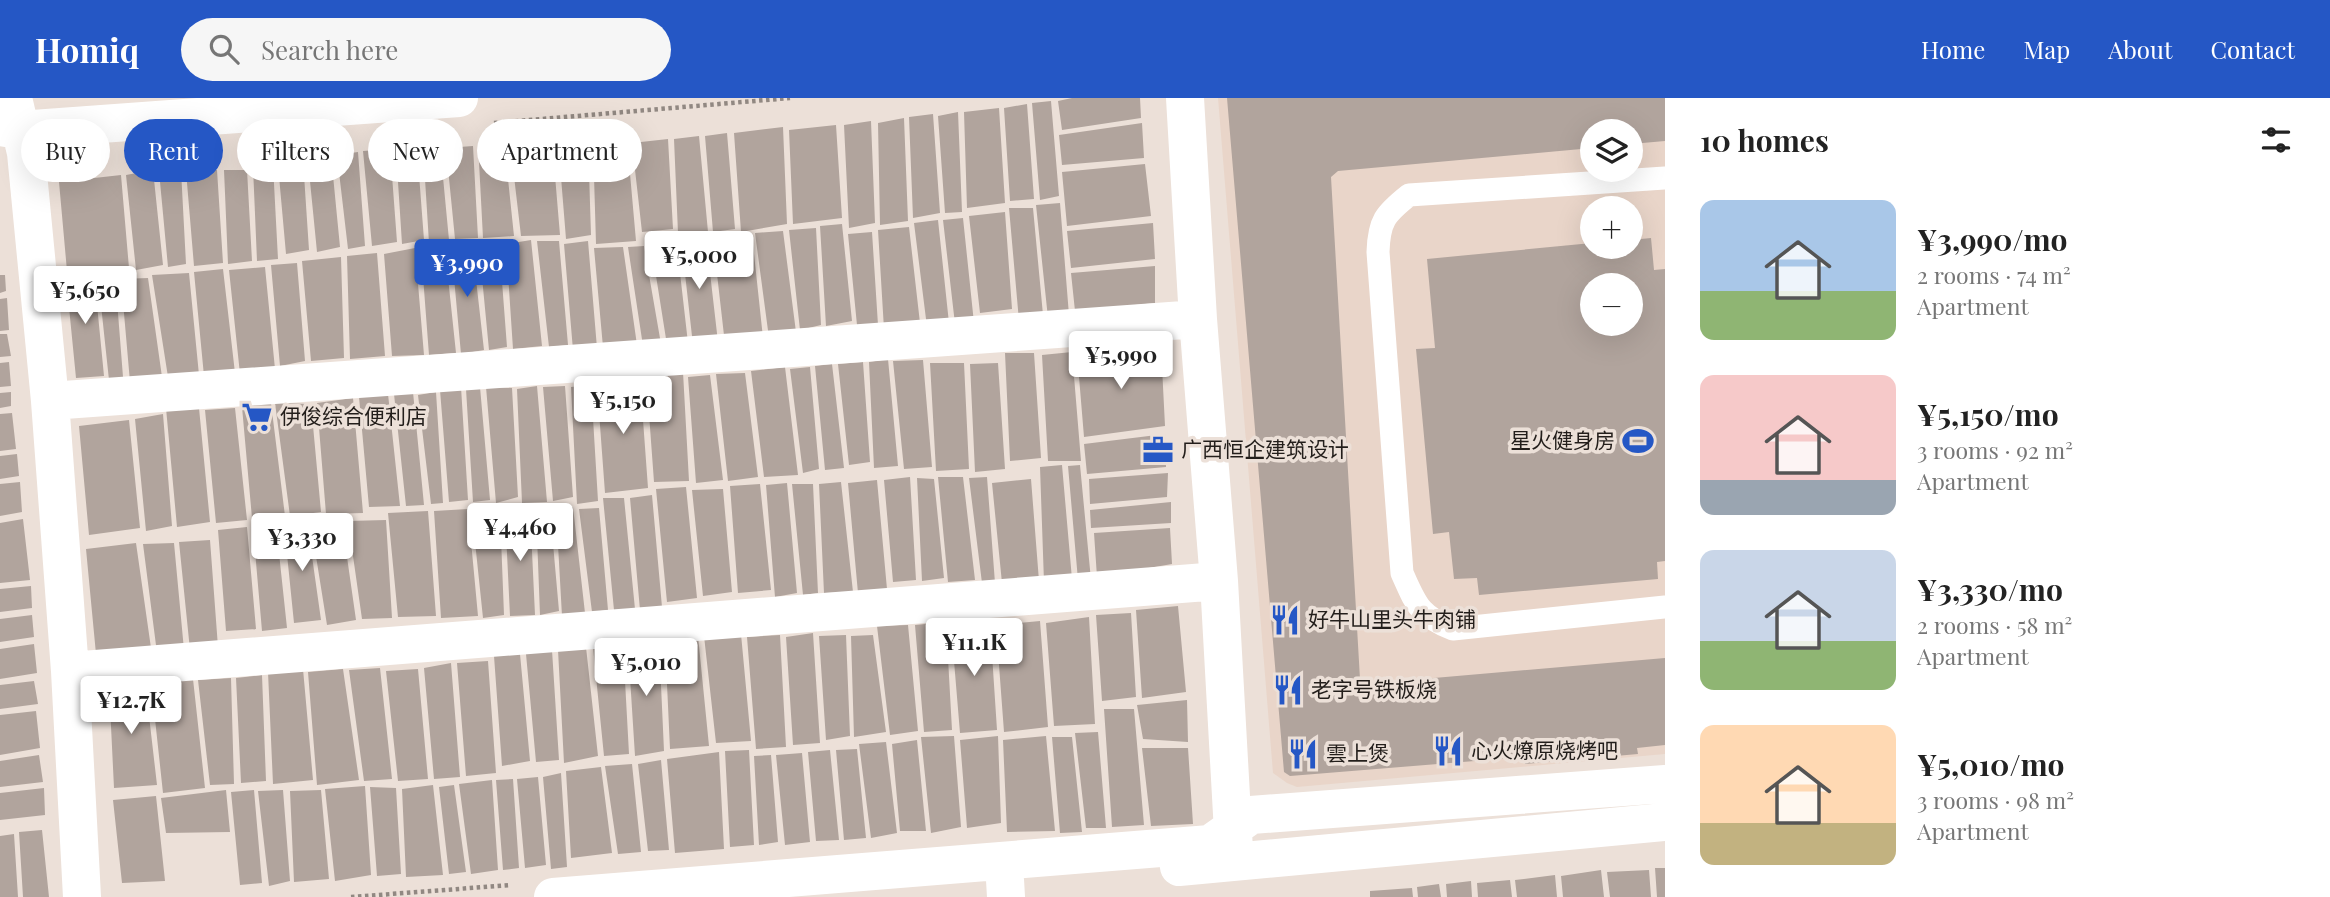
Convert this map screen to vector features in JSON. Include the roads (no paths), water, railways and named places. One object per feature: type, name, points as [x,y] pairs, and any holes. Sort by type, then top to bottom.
[{"type":"street","points":[[82,897],[50,401],[26,153],[10,118],[459,98]]},
{"type":"street","points":[[1185,98],[1198,319],[1219,581],[1234,846]]},
{"type":"street","points":[[50,401],[1198,319]]},
{"type":"street","points":[[69,671],[1219,581]]},
{"type":"street","points":[[1234,846],[1251,815],[1665,784]]},
{"type":"street","points":[[835,897],[1005,881],[1234,846],[1665,822]]},
{"type":"street","points":[[552,897],[1005,881]]},
{"type":"lane","points":[[1665,178],[1409,195],[1390,210],[1378,230],[1378,252],[1402,573],[1414,601],[1432,621],[1453,629],[1665,607]]},
{"type":"place","name":"伊俊综合便利店","points":[[257,417]]},
{"type":"place","name":"星火健身房","points":[[1638,441]]},
{"type":"place","name":"广西恒企建筑设计","points":[[1158,450]]},
{"type":"place","name":"好牛山里头牛肉铺","points":[[1285,620]]},
{"type":"place","name":"老字号铁板烧","points":[[1288,690]]},
{"type":"place","name":"心火燎原烧烤吧","points":[[1448,751]]},
{"type":"place","name":"雲上煲","points":[[1303,754]]}]
